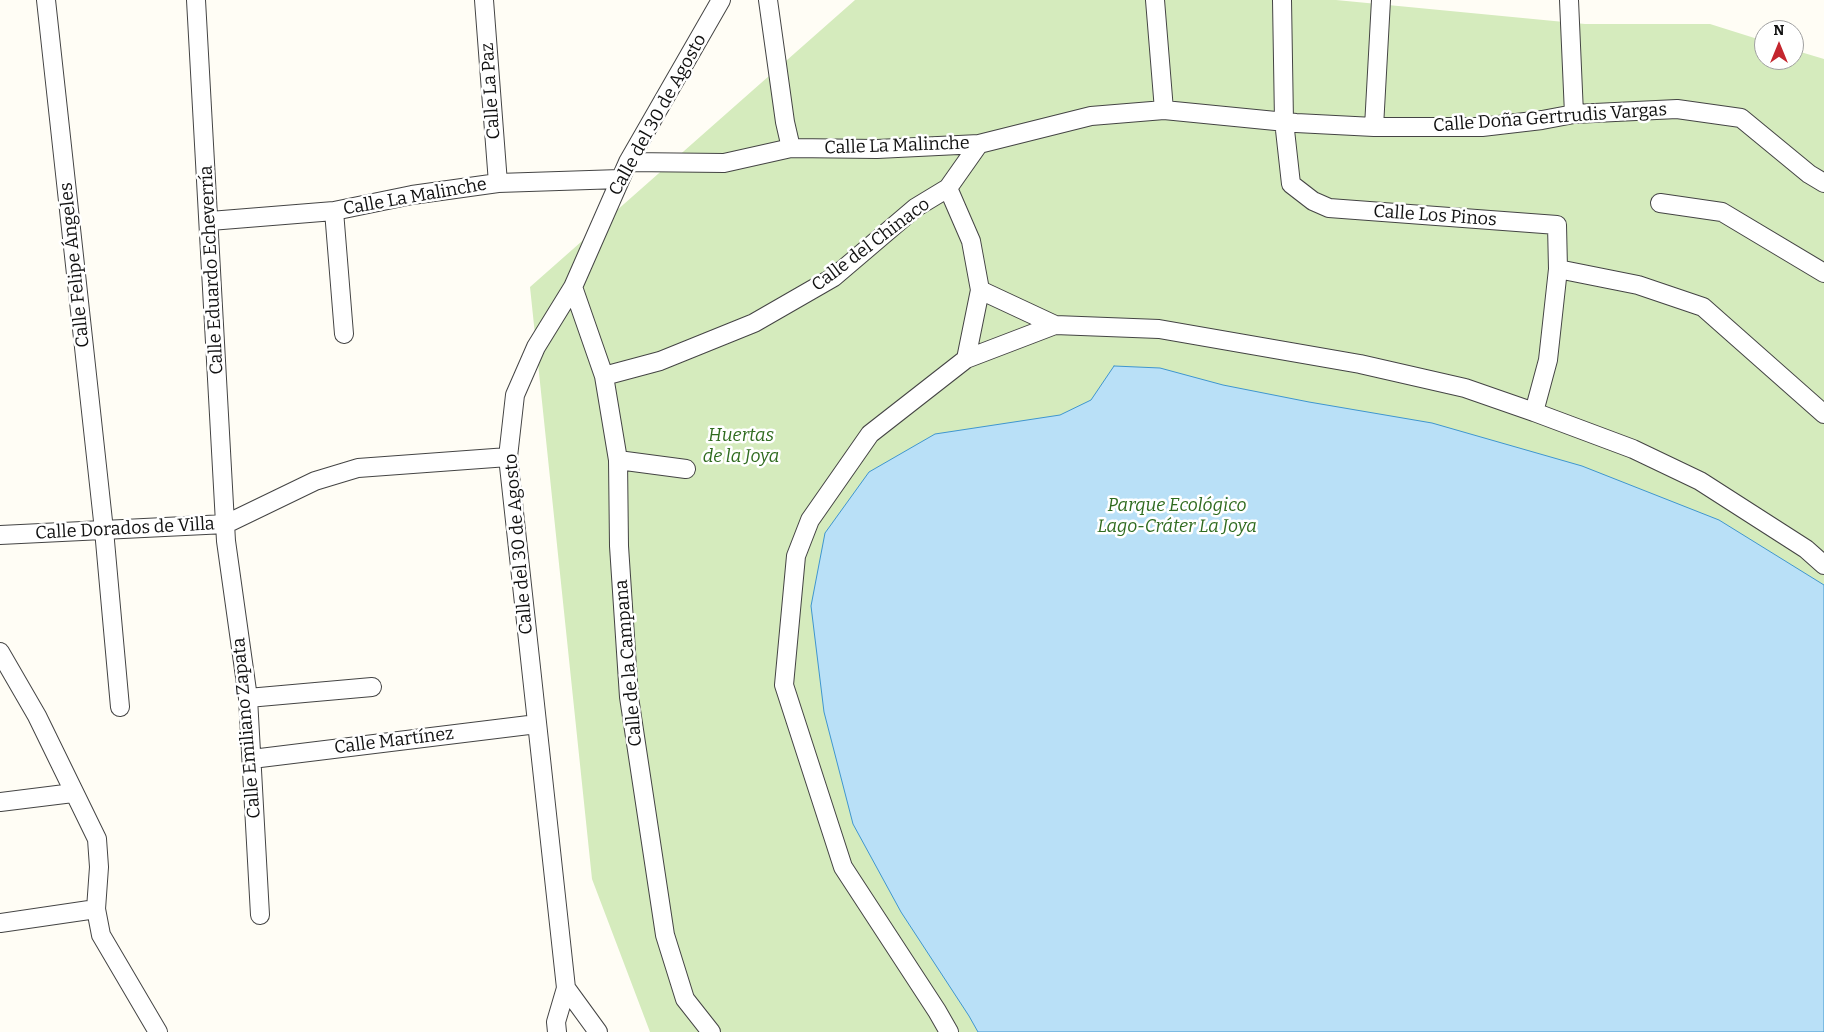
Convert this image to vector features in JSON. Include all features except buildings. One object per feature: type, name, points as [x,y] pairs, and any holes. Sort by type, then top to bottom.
[{"type":"street","name":"Calle Felipe Ángeles","points":[[46,0],[104,530],[120,707]]},
{"type":"street","name":"Calle Eduardo Echeverría","points":[[196,0],[210,220],[226,541]]},
{"type":"street","name":"Calle La Paz","points":[[484,0],[498,183]]},
{"type":"street","name":"Calle del 30 de Agosto","points":[[566,988],[508,457],[515,394],[536,347],[573,287],[628,162],[721,0]]},
{"type":"street","points":[[768,0],[785,122],[791,148]]},
{"type":"street","points":[[1155,0],[1164,110]]},
{"type":"street","name":"Calle Los Pinos","points":[[1282,0],[1284,121],[1291,184],[1313,201],[1329,208],[1557,225],[1558,269]]},
{"type":"street","points":[[1374,127],[1381,0]]},
{"type":"street","points":[[1570,0],[1574,114]]},
{"type":"street","name":"Calle La Malinche","points":[[628,162],[724,163],[791,148],[877,150],[978,144],[1091,116],[1164,110]]},
{"type":"street","name":"Calle Doña Gertrudis Vargas","points":[[1164,110],[1374,127],[1482,127],[1574,114],[1677,110],[1741,118],[1809,174],[1824,183]]},
{"type":"street","name":"Calle del Chinaco","points":[[604,376],[660,361],[754,323],[834,277],[915,208],[948,188],[978,144]]},
{"type":"street","name":"Calle La Malinche","points":[[210,220],[334,211],[412,195],[498,183],[620,179]]},
{"type":"street","points":[[948,188],[971,241],[980,290],[966,360]]},
{"type":"street","points":[[1660,203],[1722,212],[1824,273]]},
{"type":"street","points":[[334,211],[344,334]]},
{"type":"street","points":[[1534,412],[1548,360],[1558,269],[1638,285],[1703,307],[1824,414]]},
{"type":"street","name":"Calle de la Campana","points":[[573,287],[604,376],[618,460],[619,546],[629,697],[664,927],[685,999],[712,1032]]},
{"type":"street","points":[[980,290],[1055,325],[1159,329],[1351,362],[1465,388],[1633,450],[1700,481],[1806,549],[1824,565]]},
{"type":"street","points":[[949,1032],[843,867],[784,684],[796,556],[810,520],[870,434],[966,360],[1055,325]]},
{"type":"street","name":"Calle Dorados de Villa","points":[[0,535],[226,524],[316,481],[358,468],[508,457]]},
{"type":"street","points":[[618,460],[686,469]]},
{"type":"street","name":"Calle Emiliano Zapata","points":[[226,541],[248,698],[260,915]]},
{"type":"street","points":[[0,652],[37,716],[97,839],[99,867],[96,910],[101,934],[158,1032]]},
{"type":"street","points":[[248,698],[372,687]]},
{"type":"street","name":"Calle Martínez","points":[[252,759],[537,724]]},
{"type":"street","points":[[0,802],[73,793]]},
{"type":"street","points":[[0,923],[96,910]]},
{"type":"street","points":[[557,1032],[556,1022],[566,988]]},
{"type":"street","points":[[566,988],[598,1032]]},
{"type":"green space","name":"Parque Ecológico Lago-Cráter La Joya","points":[[855,0],[1336,0],[1585,24],[1710,24],[1754,38],[1754,70],[1804,70],[1804,53],[1824,59],[1824,1032],[650,1032],[592,879],[530,287]]},
{"type":"water","points":[[1114,366],[1160,368],[1223,385],[1432,423],[1582,466],[1719,520],[1824,585],[1824,1032],[978,1032],[901,912],[853,824],[824,712],[811,606],[825,533],[869,472],[935,434],[1060,415],[1091,400]]},
{"type":"park label","name":"Huertas de la Joya","points":[[741,446]]}]
